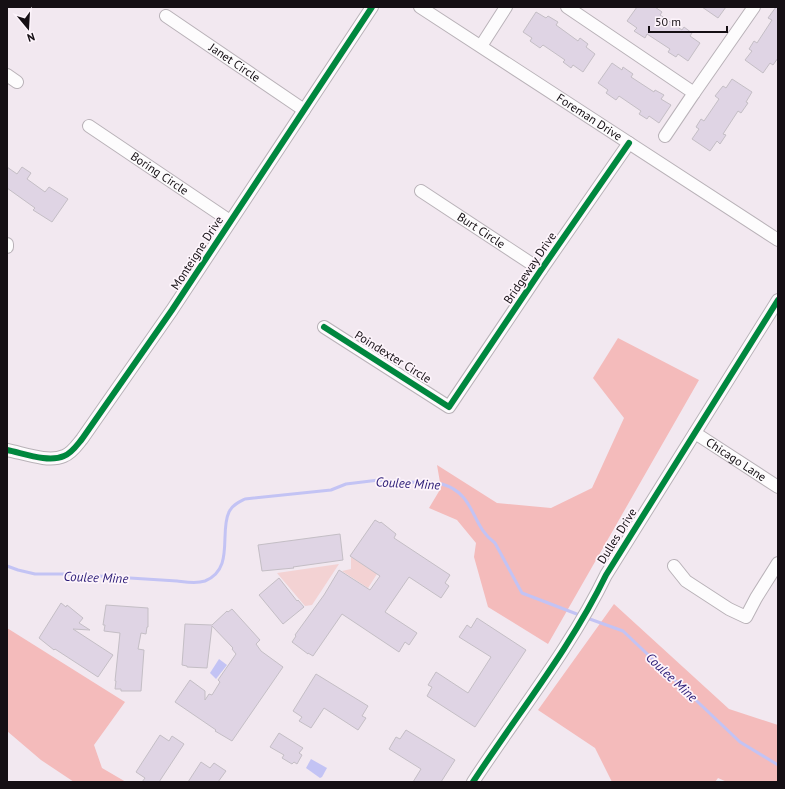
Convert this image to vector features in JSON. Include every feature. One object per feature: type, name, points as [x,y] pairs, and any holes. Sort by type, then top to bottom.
[{"type":"street","name":"Monteigne Drive","points":[[7,450],[51,459],[63,456],[73,450],[92,426],[172,310],[372,7]]},
{"type":"street","name":"Foreman Drive","points":[[420,7],[778,240]]},
{"type":"street","points":[[481,46],[506,7]]},
{"type":"street","points":[[567,7],[694,93]]},
{"type":"street","points":[[665,136],[754,7]]},
{"type":"street","name":"Janet Circle","points":[[166,16],[304,110]]},
{"type":"street","name":"Boring Circle","points":[[89,126],[230,221]]},
{"type":"street","name":"Bridgeway Drive","points":[[450,407],[541,270],[629,143]]},
{"type":"street","name":"Burt Circle","points":[[421,190],[541,270]]},
{"type":"street","name":"Dulles Drive","points":[[473,782],[568,643],[596,595],[606,574],[778,300]]},
{"type":"street","name":"Poindexter Circle","points":[[324,327],[450,407]]},
{"type":"street","name":"Chicago Lane","points":[[695,432],[778,487]]},
{"type":"street","points":[[674,566],[686,581],[729,609],[746,617],[778,563]]},
{"type":"shaded area","points":[[618,338],[699,380],[548,644],[488,607],[474,557],[476,543],[457,520],[429,508],[441,488],[437,465],[497,503],[551,508],[592,488],[624,418],[593,378]]},
{"type":"shaded area","points":[[351,557],[377,574],[368,588],[342,571],[351,569]]},
{"type":"shaded area","points":[[339,564],[312,605],[305,606],[277,573]]},
{"type":"shaded area","points":[[614,604],[729,709],[778,725],[778,782],[727,782],[718,778],[715,782],[612,782],[595,748],[538,710]]},
{"type":"shaded area","points":[[7,628],[125,702],[94,745],[102,768],[126,782],[74,782],[41,760],[7,731]]},
{"type":"water","points":[[219,659],[227,665],[216,679],[210,673]]},
{"type":"water","points":[[311,759],[327,768],[322,777],[320,778],[306,768]]},
{"type":"building","points":[[637,7],[655,7],[662,12],[660,15],[682,30],[684,27],[692,33],[690,36],[700,43],[688,61],[678,54],[676,57],[668,52],[670,49],[647,34],[645,38],[634,31],[637,28],[627,21]]},
{"type":"building","points":[[702,7],[726,7],[718,18]]},
{"type":"building","points":[[776,7],[778,7],[778,58],[773,65],[770,63],[763,73],[745,60],[752,51],[749,49],[754,41],[757,43],[772,20],[768,18]]},
{"type":"building","points":[[536,12],[546,18],[548,16],[558,22],[556,25],[578,41],[580,38],[588,44],[586,47],[595,54],[583,72],[573,65],[571,68],[563,62],[565,60],[543,45],[540,48],[530,41],[532,38],[523,32]]},
{"type":"building","points":[[612,63],[622,70],[623,67],[633,74],[631,77],[654,92],[655,90],[664,95],[661,99],[671,105],[659,123],[649,116],[647,119],[639,114],[641,111],[619,96],[616,100],[606,93],[608,90],[598,83]]},
{"type":"building","points":[[732,79],[752,92],[746,102],[748,103],[741,113],[738,111],[723,134],[726,135],[720,144],[717,141],[710,151],[692,139],[699,129],[696,127],[701,119],[704,121],[719,99],[715,96],[723,86],[726,88]]},
{"type":"building","points":[[7,167],[17,174],[22,167],[31,173],[27,179],[45,192],[49,187],[68,199],[52,222],[33,210],[35,208],[7,188]]},
{"type":"building","points":[[375,520],[380,523],[381,522],[396,534],[394,538],[450,575],[445,583],[449,586],[441,598],[409,577],[385,612],[417,633],[409,645],[405,642],[399,652],[342,614],[313,656],[308,654],[292,642],[296,636],[295,635],[324,595],[339,570],[370,590],[380,576],[350,556]]},
{"type":"building","points":[[340,534],[343,560],[293,567],[294,568],[262,571],[258,545]]},
{"type":"building","points":[[279,578],[297,601],[298,600],[304,607],[283,624],[259,595]]},
{"type":"building","points":[[61,603],[66,607],[67,605],[83,618],[79,623],[90,630],[73,629],[113,655],[98,677],[55,649],[54,650],[39,638]]},
{"type":"building","points":[[106,605],[148,608],[148,627],[146,634],[141,633],[138,649],[144,650],[141,691],[121,691],[121,689],[115,689],[120,633],[104,631],[105,625],[103,625]]},
{"type":"building","points":[[232,609],[260,640],[256,644],[261,651],[283,667],[232,741],[215,731],[216,730],[175,702],[190,680],[205,691],[205,700],[209,694],[212,695],[220,682],[218,680],[236,654],[232,649],[233,648],[212,626],[207,668],[187,667],[182,665],[185,624],[212,625],[227,611],[228,612]]},
{"type":"building","points":[[477,618],[526,650],[475,727],[427,696],[432,687],[428,685],[436,672],[468,693],[491,657],[459,637],[467,625],[471,628]]},
{"type":"building","points":[[316,674],[368,706],[362,716],[366,718],[358,730],[324,708],[311,728],[299,721],[302,717],[293,711]]},
{"type":"building","points":[[406,730],[455,760],[441,782],[413,782],[421,769],[389,749],[396,737],[400,739]]},
{"type":"building","points":[[279,733],[303,748],[299,753],[302,755],[297,764],[294,762],[292,764],[282,758],[284,755],[270,747]]},
{"type":"building","points":[[160,735],[169,741],[172,736],[184,744],[159,782],[142,782],[145,778],[136,772]]},
{"type":"building","points":[[201,762],[210,768],[214,763],[226,771],[218,782],[188,782]]},
{"type":"waterway","name":"Coulee Mine","points":[[7,566],[35,574],[67,574],[202,582],[214,575],[220,568],[223,559],[226,520],[230,510],[245,499],[331,490],[346,484],[379,480],[442,484],[453,489],[467,502],[481,528],[495,543],[522,593],[582,616]]},
{"type":"waterway","name":"Coulee Mine","points":[[587,618],[623,631],[740,742],[778,765]]},
{"type":"cycle path","points":[[7,450],[36,457],[58,458],[67,455],[82,439],[172,310],[372,7]]},
{"type":"cycle path","points":[[324,327],[449,407],[629,143]]},
{"type":"cycle path","points":[[473,782],[560,655],[592,602],[606,575],[778,300]]}]
